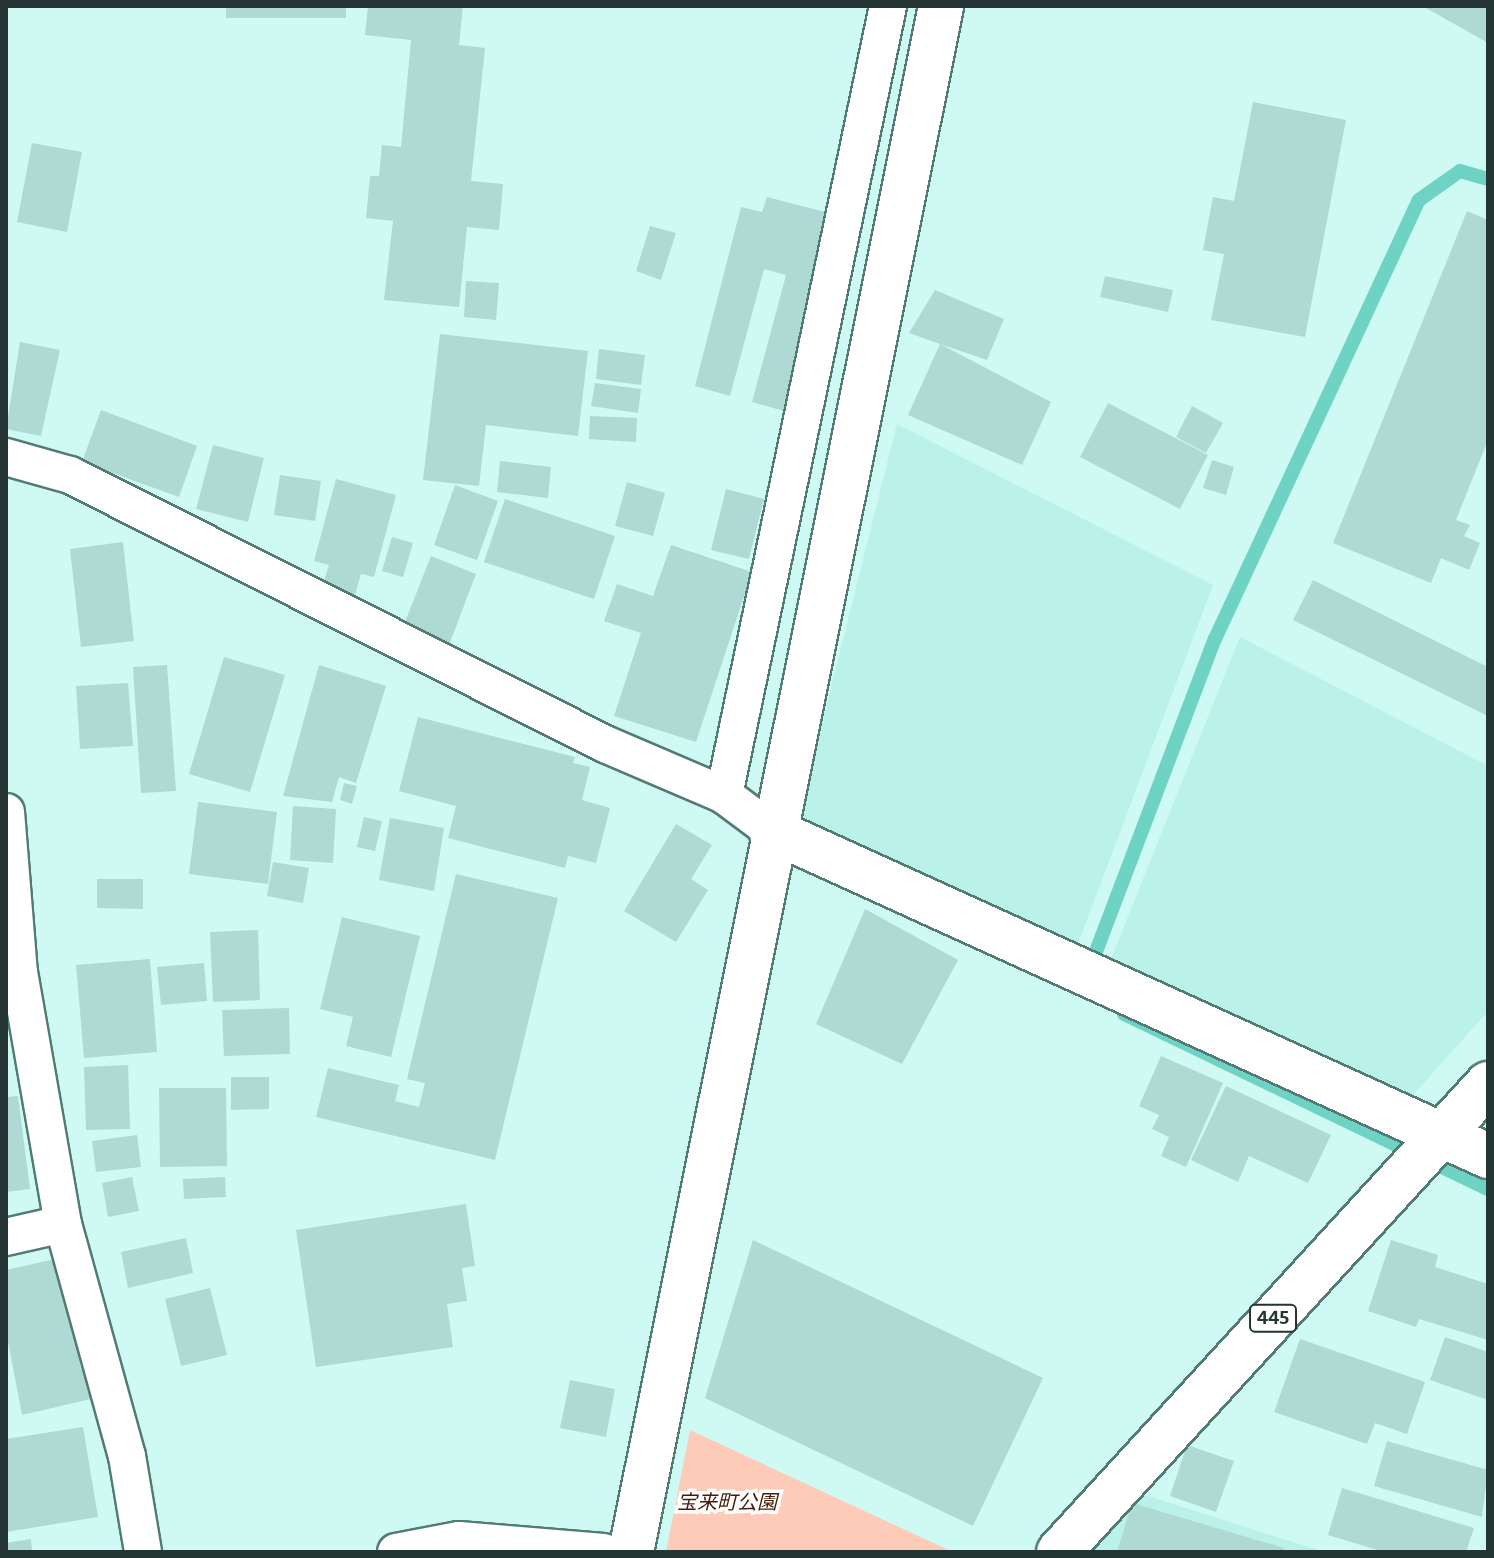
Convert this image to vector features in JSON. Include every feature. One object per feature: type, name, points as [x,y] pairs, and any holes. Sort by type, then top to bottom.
[{"type":"main road","points":[[631,1552],[771,830],[941,6]]},
{"type":"main road","points":[[771,830],[1437,1137],[1488,1156]]},
{"type":"main road","name":"445","points":[[1059,1552],[1488,1084]]},
{"type":"street","points":[[724,795],[888,6]]},
{"type":"street","points":[[6,457],[70,475],[605,744],[724,795],[771,830]]},
{"type":"street","points":[[6,812],[19,972],[63,1224],[127,1456],[143,1552]]},
{"type":"street","points":[[6,1237],[63,1224]]},
{"type":"street","points":[[396,1552],[459,1540],[604,1552]]},
{"type":"shaded area","points":[[897,424],[1213,585],[1076,949],[798,820]]},
{"type":"shaded area","points":[[1240,637],[1488,766],[1488,1011],[1407,1102],[1111,959]]},
{"type":"shaded area","points":[[1129,1490],[1324,1552],[1073,1552]]},
{"type":"green space","name":"宝来町公園","points":[[690,1430],[953,1552],[666,1552]]},
{"type":"building","points":[[226,6],[346,6],[346,18],[226,18]]},
{"type":"building","points":[[368,6],[463,6],[459,45],[485,48],[471,181],[503,184],[499,230],[467,227],[459,307],[384,300],[393,221],[366,218],[370,176],[379,176],[382,145],[401,147],[411,40],[365,35]]},
{"type":"building","points":[[1427,6],[1488,6],[1488,43],[1426,8]]},
{"type":"building","points":[[1253,102],[1346,120],[1305,337],[1211,320],[1224,254],[1203,250],[1213,197],[1234,201]]},
{"type":"building","points":[[32,143],[82,152],[67,232],[17,222]]},
{"type":"building","points":[[767,197],[841,216],[794,414],[752,402],[786,275],[764,269],[730,396],[695,386],[741,207],[762,212]]},
{"type":"building","points":[[1467,211],[1488,220],[1488,440],[1456,520],[1470,525],[1464,536],[1480,543],[1469,570],[1441,558],[1431,583],[1333,543]]},
{"type":"building","points":[[650,226],[676,233],[661,280],[636,271]]},
{"type":"building","points":[[1105,276],[1173,290],[1168,312],[1100,297]]},
{"type":"building","points":[[466,281],[499,283],[496,320],[464,317]]},
{"type":"building","points":[[935,290],[1004,319],[987,360],[909,333]]},
{"type":"building","points":[[440,334],[588,351],[578,436],[486,425],[479,486],[423,480]]},
{"type":"building","points":[[20,342],[60,350],[41,436],[6,429]]},
{"type":"building","points":[[940,344],[1051,402],[1022,465],[908,415]]},
{"type":"building","points":[[599,349],[645,355],[641,385],[596,379]]},
{"type":"building","points":[[595,383],[641,389],[638,413],[591,406]]},
{"type":"building","points":[[1108,403],[1208,455],[1180,509],[1080,457]]},
{"type":"building","points":[[1192,406],[1223,423],[1206,453],[1176,437]]},
{"type":"building","points":[[101,410],[197,446],[179,497],[82,462]]},
{"type":"building","points":[[590,416],[637,418],[636,442],[589,439]]},
{"type":"building","points":[[213,445],[264,458],[248,522],[196,509]]},
{"type":"building","points":[[1212,460],[1234,467],[1226,495],[1203,488]]},
{"type":"building","points":[[500,461],[551,467],[548,498],[497,492]]},
{"type":"building","points":[[280,475],[321,481],[315,521],[274,515]]},
{"type":"building","points":[[336,479],[396,495],[374,577],[361,574],[355,595],[322,587],[329,565],[314,561]]},
{"type":"building","points":[[627,482],[665,493],[653,536],[615,526]]},
{"type":"building","points":[[455,485],[498,501],[477,560],[434,545]]},
{"type":"building","points":[[726,489],[764,499],[749,559],[711,550]]},
{"type":"building","points":[[505,499],[615,536],[594,599],[484,562]]},
{"type":"building","points":[[392,537],[413,543],[403,577],[382,571]]},
{"type":"building","points":[[123,542],[134,641],[81,647],[70,549]]},
{"type":"building","points":[[671,545],[752,572],[696,742],[614,716],[641,633],[604,621],[617,584],[653,596]]},
{"type":"building","points":[[431,556],[476,574],[449,645],[403,627]]},
{"type":"building","points":[[1313,580],[1488,667],[1488,716],[1293,620]]},
{"type":"building","points":[[224,657],[285,675],[250,792],[189,774]]},
{"type":"building","points":[[167,665],[176,791],[141,793],[133,667]]},
{"type":"building","points":[[319,665],[386,686],[356,783],[339,777],[332,802],[283,796]]},
{"type":"building","points":[[128,683],[133,746],[80,749],[76,686]]},
{"type":"building","points":[[418,717],[575,757],[573,763],[590,767],[582,800],[610,808],[596,863],[568,856],[565,868],[448,838],[456,806],[399,791]]},
{"type":"building","points":[[344,783],[357,786],[352,804],[340,800]]},
{"type":"building","points":[[198,802],[277,812],[268,884],[189,874]]},
{"type":"building","points":[[293,806],[336,809],[333,863],[290,860]]},
{"type":"building","points":[[364,817],[382,821],[375,851],[357,847]]},
{"type":"building","points":[[390,818],[444,828],[434,891],[379,880]]},
{"type":"building","points":[[676,824],[712,845],[691,879],[708,890],[676,942],[624,911]]},
{"type":"building","points":[[273,862],[309,868],[303,903],[267,896]]},
{"type":"building","points":[[456,874],[558,898],[495,1160],[316,1117],[328,1068],[399,1085],[395,1101],[419,1107],[425,1083],[407,1079]]},
{"type":"building","points":[[97,879],[143,879],[143,909],[97,908]]},
{"type":"building","points":[[865,909],[958,960],[902,1064],[816,1024]]},
{"type":"building","points":[[342,917],[420,936],[391,1057],[346,1046],[353,1017],[320,1009]]},
{"type":"building","points":[[258,930],[260,1000],[213,1002],[210,932]]},
{"type":"building","points":[[150,959],[157,1052],[84,1058],[76,965]]},
{"type":"building","points":[[204,963],[207,1001],[161,1005],[157,967]]},
{"type":"building","points":[[289,1008],[290,1054],[224,1056],[222,1010]]},
{"type":"building","points":[[1161,1056],[1223,1083],[1186,1167],[1161,1156],[1169,1137],[1152,1129],[1159,1115],[1139,1106]]},
{"type":"building","points":[[128,1065],[130,1129],[86,1130],[84,1067]]},
{"type":"building","points":[[231,1077],[269,1077],[269,1109],[231,1110]]},
{"type":"building","points":[[1226,1086],[1331,1135],[1308,1183],[1249,1156],[1238,1182],[1191,1160]]},
{"type":"building","points":[[159,1088],[226,1088],[227,1166],[160,1167]]},
{"type":"building","points":[[18,1096],[30,1189],[6,1192],[6,1097]]},
{"type":"building","points":[[137,1135],[141,1167],[96,1172],[92,1141]]},
{"type":"building","points":[[132,1177],[139,1211],[108,1217],[102,1183]]},
{"type":"building","points":[[225,1177],[226,1197],[184,1199],[183,1179]]},
{"type":"building","points":[[466,1204],[475,1266],[462,1268],[467,1301],[447,1304],[453,1347],[316,1367],[296,1230]]},
{"type":"building","points":[[186,1238],[193,1273],[128,1288],[121,1252]]},
{"type":"building","points":[[753,1240],[1043,1378],[973,1526],[705,1398]]},
{"type":"building","points":[[1391,1240],[1438,1255],[1435,1267],[1488,1284],[1488,1340],[1419,1319],[1416,1327],[1368,1311]]},
{"type":"building","points":[[64,1257],[81,1369],[88,1367],[95,1398],[22,1415],[6,1331],[6,1270]]},
{"type":"building","points":[[210,1288],[227,1355],[181,1366],[165,1299]]},
{"type":"building","points":[[1445,1337],[1488,1352],[1488,1400],[1430,1380]]},
{"type":"building","points":[[1300,1339],[1425,1382],[1407,1434],[1375,1423],[1367,1444],[1274,1412]]},
{"type":"building","points":[[570,1380],[615,1389],[606,1437],[560,1428]]},
{"type":"building","points":[[83,1427],[98,1517],[6,1532],[6,1439]]},
{"type":"building","points":[[1387,1441],[1488,1470],[1482,1517],[1374,1486]]},
{"type":"building","points":[[1187,1445],[1234,1461],[1216,1512],[1170,1496]]},
{"type":"building","points":[[1342,1488],[1474,1528],[1466,1552],[1384,1552],[1328,1535]]},
{"type":"building","points":[[1132,1503],[1284,1548],[1283,1552],[1117,1552]]},
{"type":"building","points":[[31,1539],[32,1552],[6,1552],[6,1543]]},
{"type":"waterway","points":[[1089,970],[1215,639],[1419,200],[1460,171],[1488,179]]},
{"type":"waterway","points":[[1124,1014],[1488,1189]]}]
